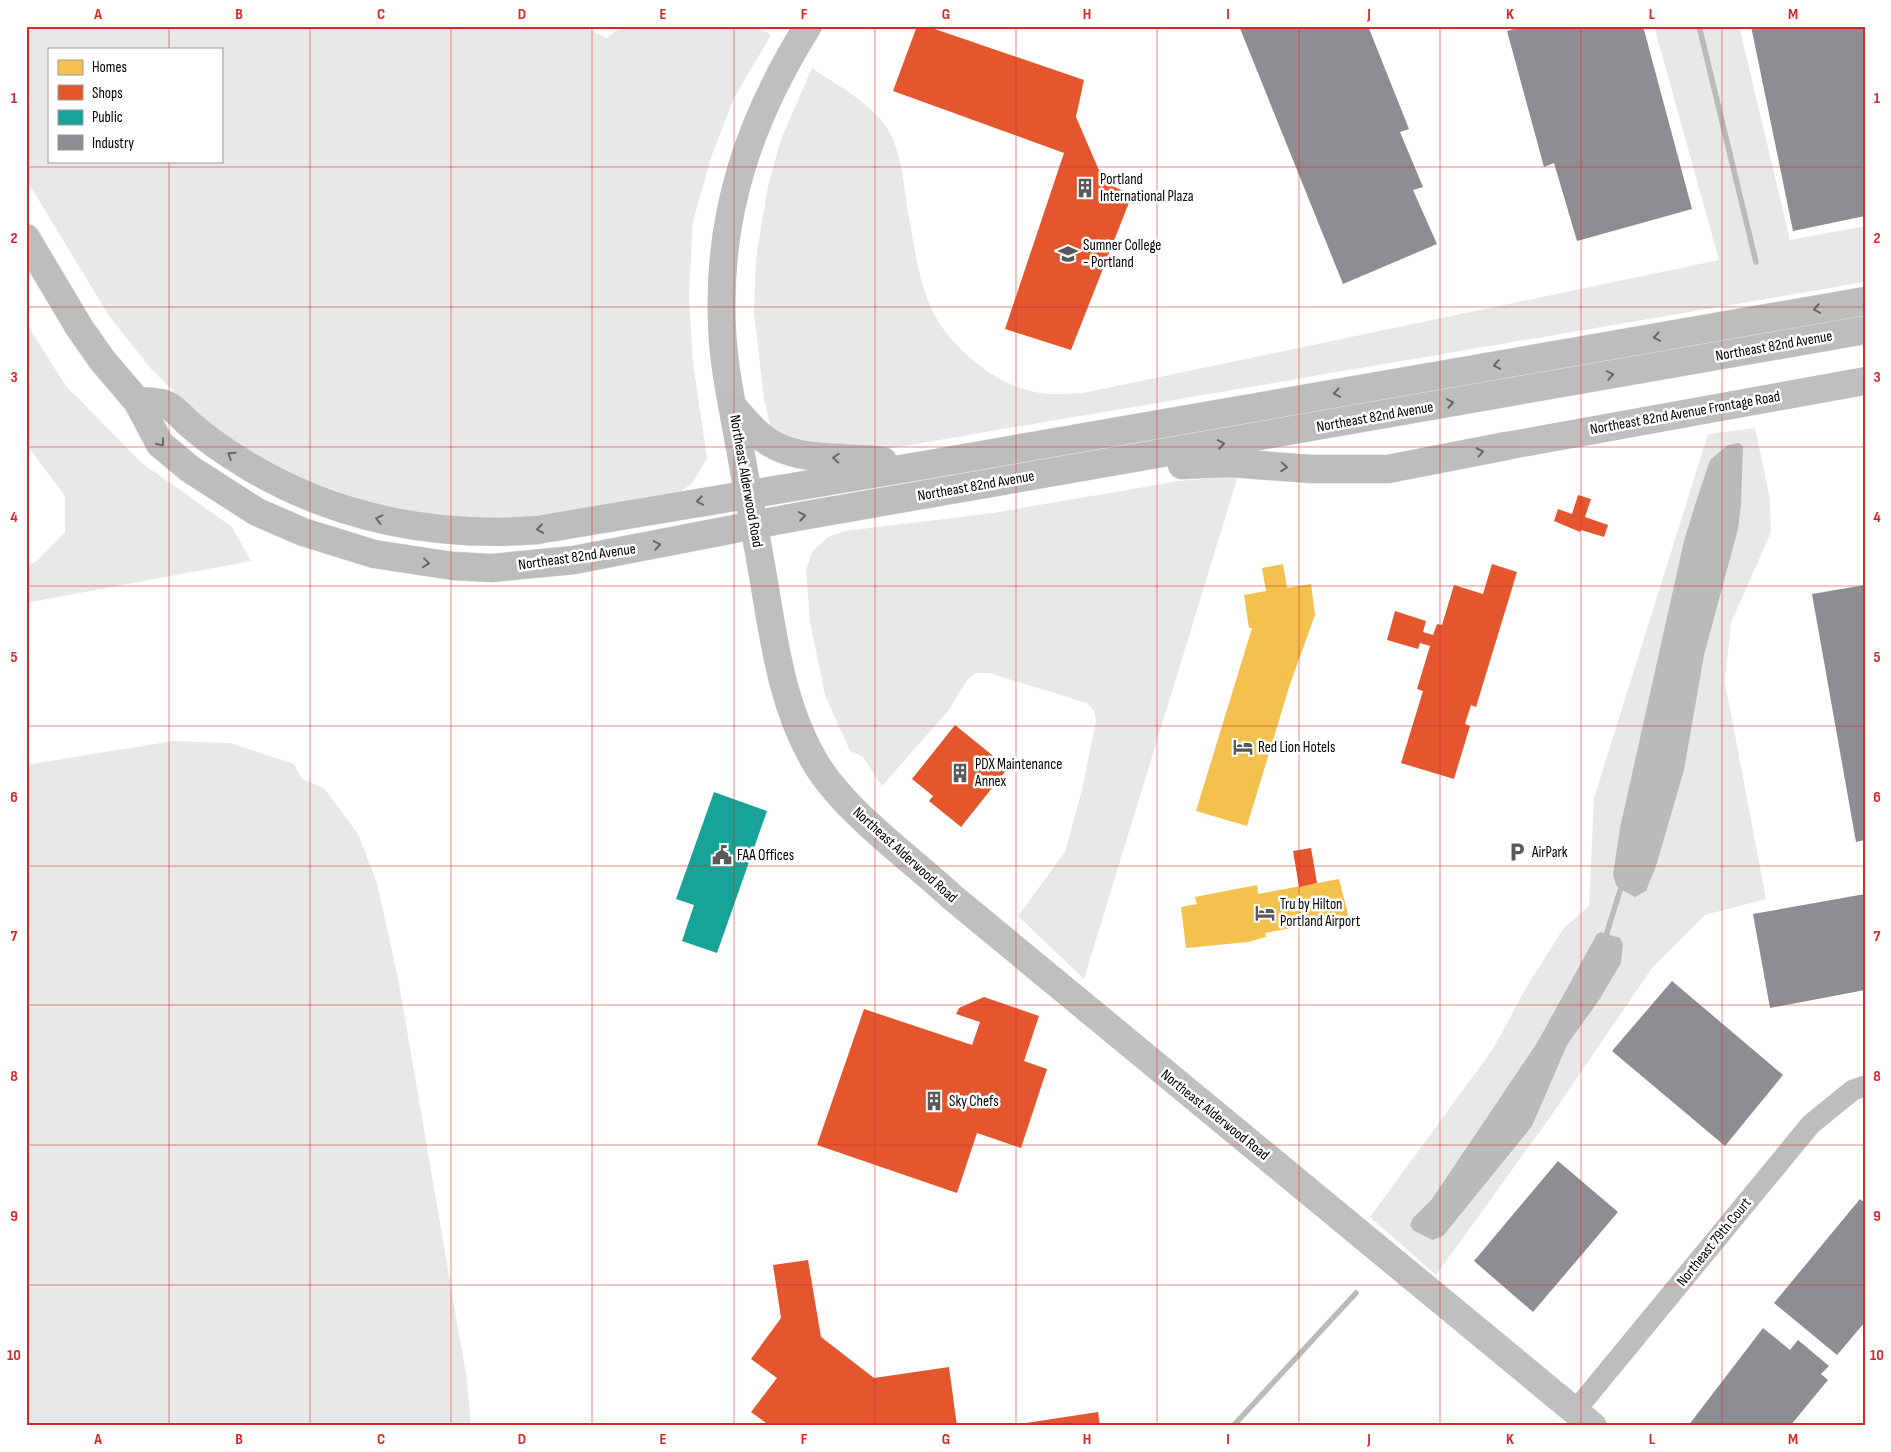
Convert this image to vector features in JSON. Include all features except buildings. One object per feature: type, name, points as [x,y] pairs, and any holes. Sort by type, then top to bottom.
[{"type":"main road","name":"Northeast Alderwood Road","points":[[808,26],[787,59],[756,125],[732,200],[725,236],[721,300],[725,361],[777,657],[791,711],[818,767],[852,809],[1013,949],[1584,1419]]},
{"type":"main road","name":"Northeast 82nd Avenue","points":[[26,238],[79,327],[102,360],[137,401],[160,444],[222,491],[288,526],[330,542],[374,554],[453,566],[492,568],[574,560],[1078,468],[1865,330]]},
{"type":"main road","name":"Northeast 82nd Avenue","points":[[137,401],[167,404],[210,441],[246,465],[282,485],[320,502],[388,521],[435,529],[503,533],[537,530],[919,466],[1865,301]]},
{"type":"main road","name":"Northeast 82nd Avenue Frontage Road","points":[[1078,468],[1230,463],[1311,469],[1388,469],[1865,381]]},
{"type":"main road","points":[[733,407],[758,434],[789,452],[826,458],[862,458],[919,466]]},
{"type":"street","name":"Northeast 79th Court","points":[[1584,1419],[1811,1124],[1853,1090],[1865,1086]]},
{"type":"shaded area","points":[[26,26],[582,26],[607,38],[622,26],[756,26],[771,35],[734,98],[712,155],[693,221],[689,295],[693,363],[707,458],[692,484],[681,491],[662,497],[510,519],[461,521],[412,513],[356,498],[286,473],[242,447],[191,408],[152,370],[109,316],[26,179]]},
{"type":"shaded area","points":[[1654,26],[1739,26],[1790,240],[1865,226],[1865,282],[863,452],[779,437],[770,425],[764,399],[754,313],[756,258],[768,186],[781,139],[812,68],[865,104],[875,113],[890,133],[898,153],[921,278],[933,312],[953,341],[982,367],[998,378],[1015,386],[1032,392],[1049,394],[1083,393],[1719,260]]},
{"type":"shaded area","points":[[26,323],[66,386],[142,463],[232,527],[251,561],[26,603],[26,567],[37,561],[65,532],[65,496],[26,444]]},
{"type":"shaded area","points":[[1755,428],[1770,499],[1771,532],[1731,623],[1725,682],[1766,899],[1705,915],[1652,968],[1551,1116],[1436,1275],[1370,1217],[1493,1049],[1526,988],[1563,929],[1589,906],[1594,798],[1708,434]]},
{"type":"shaded area","points":[[1739,443],[1743,447],[1741,505],[1738,529],[1704,655],[1684,770],[1656,866],[1646,891],[1635,897],[1616,885],[1613,875],[1620,828],[1684,541],[1710,460],[1728,445]]},
{"type":"shaded area","points":[[1238,476],[1084,979],[1018,916],[1065,852],[1082,790],[1096,721],[1094,711],[1087,703],[989,673],[976,673],[967,680],[948,711],[882,786],[862,756],[850,751],[825,695],[810,622],[806,569],[813,551],[828,537],[845,531],[993,513],[1179,481]]},
{"type":"shaded area","points":[[173,741],[230,743],[294,764],[302,779],[324,788],[358,834],[377,883],[398,978],[467,1380],[471,1426],[26,1426],[26,765]]},
{"type":"shaded area","points":[[1601,932],[1620,938],[1623,944],[1621,963],[1599,1000],[1567,1045],[1532,1126],[1443,1236],[1432,1240],[1413,1230],[1410,1225],[1413,1218],[1432,1199],[1537,1043],[1597,934]]},
{"type":"waterway","points":[[1699,26],[1756,262]]},
{"type":"waterway","points":[[1605,939],[1622,884]]},
{"type":"waterway","points":[[1233,1426],[1356,1293]]},
{"type":"place","name":"Portland International Plaza","points":[[1085,188]]},
{"type":"place","name":"Sumner College - Portland","points":[[1068,254]]},
{"type":"place","name":"Red Lion Hotels","points":[[1243,747]]},
{"type":"place","name":"PDX Maintenance Annex","points":[[960,773]]},
{"type":"place","name":"AirPark","points":[[1517,852]]},
{"type":"place","name":"FAA Offices","points":[[722,855]]},
{"type":"place","name":"Tru by Hilton Portland Airport","points":[[1265,913]]},
{"type":"place","name":"Sky Chefs","points":[[934,1101]]}]
